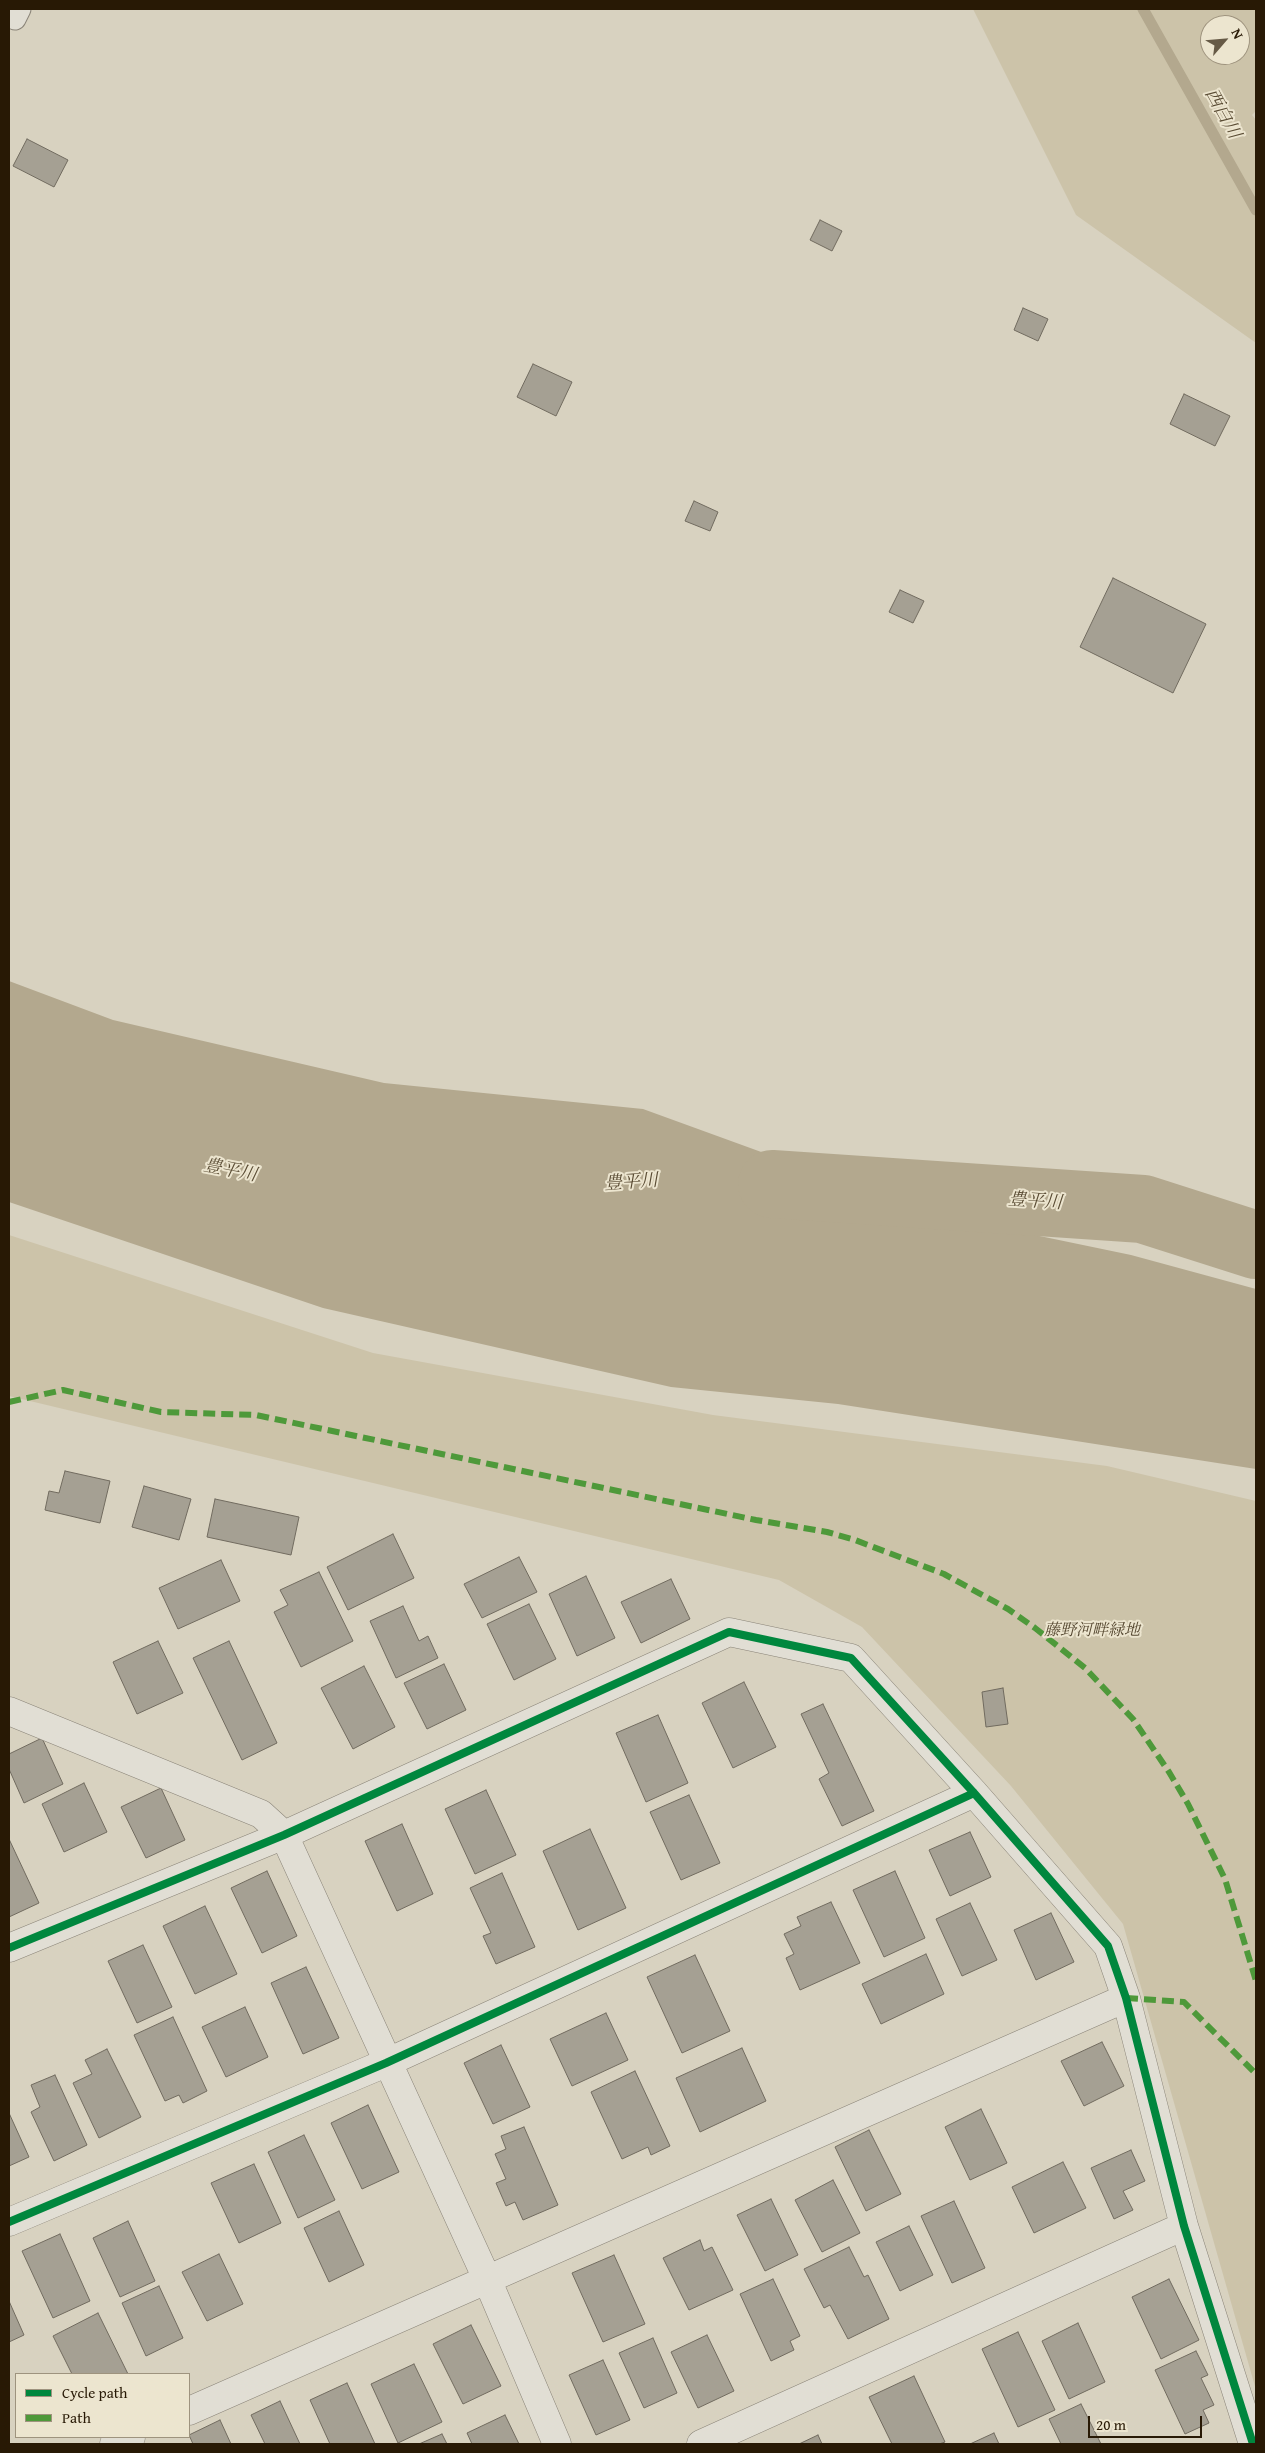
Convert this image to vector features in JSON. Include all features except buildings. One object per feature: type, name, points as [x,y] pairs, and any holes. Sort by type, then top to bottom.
[{"type":"street","points":[[9,1948],[284,1835],[729,1632],[851,1658],[974,1793],[1108,1946],[1126,1998],[1184,2226],[1253,2444]]},
{"type":"street","points":[[9,1710],[261,1814],[284,1835],[386,2063],[486,2279],[557,2444]]},
{"type":"street","points":[[9,2222],[386,2063],[974,1793]]},
{"type":"street","points":[[190,2411],[1126,1998]]},
{"type":"street","points":[[701,2444],[1184,2226]]},
{"type":"street","points":[[114,2444],[129,2438]]},
{"type":"lane","points":[[9,16],[16,19],[20,9]]},
{"type":"green space","points":[[973,9],[1256,9],[1256,111],[1252,115],[1256,120],[1256,343],[1076,215]]},
{"type":"green space","name":"藤野河畔緑地","points":[[9,1235],[373,1353],[713,1415],[1107,1466],[1256,1501],[1256,2390],[1123,1924],[1011,1786],[862,1627],[779,1580],[9,1396]]},
{"type":"water","points":[[9,981],[113,1020],[384,1083],[643,1109],[929,1213],[1131,1255],[1256,1289],[1256,1469],[838,1404],[671,1387],[323,1308],[9,1202]]},
{"type":"waterway","name":"西白川","points":[[1143,9],[1256,210]]},
{"type":"waterway","name":"豊平川","points":[[772,1184],[1143,1209],[1256,1245]]},
{"type":"marked path","points":[[9,1402],[63,1390],[161,1412],[256,1415],[756,1520],[827,1532],[855,1540],[944,1574],[1008,1609],[1035,1628],[1085,1668],[1133,1719],[1188,1804],[1225,1879],[1256,1981]]},
{"type":"marked path","points":[[1126,1998],[1184,2002],[1256,2074]]},
{"type":"cycle path","points":[[9,1948],[284,1835],[729,1632],[851,1658],[974,1793],[1108,1946],[1126,1998],[1184,2226],[1253,2444]]},
{"type":"cycle path","points":[[9,2222],[386,2063],[974,1793]]}]
